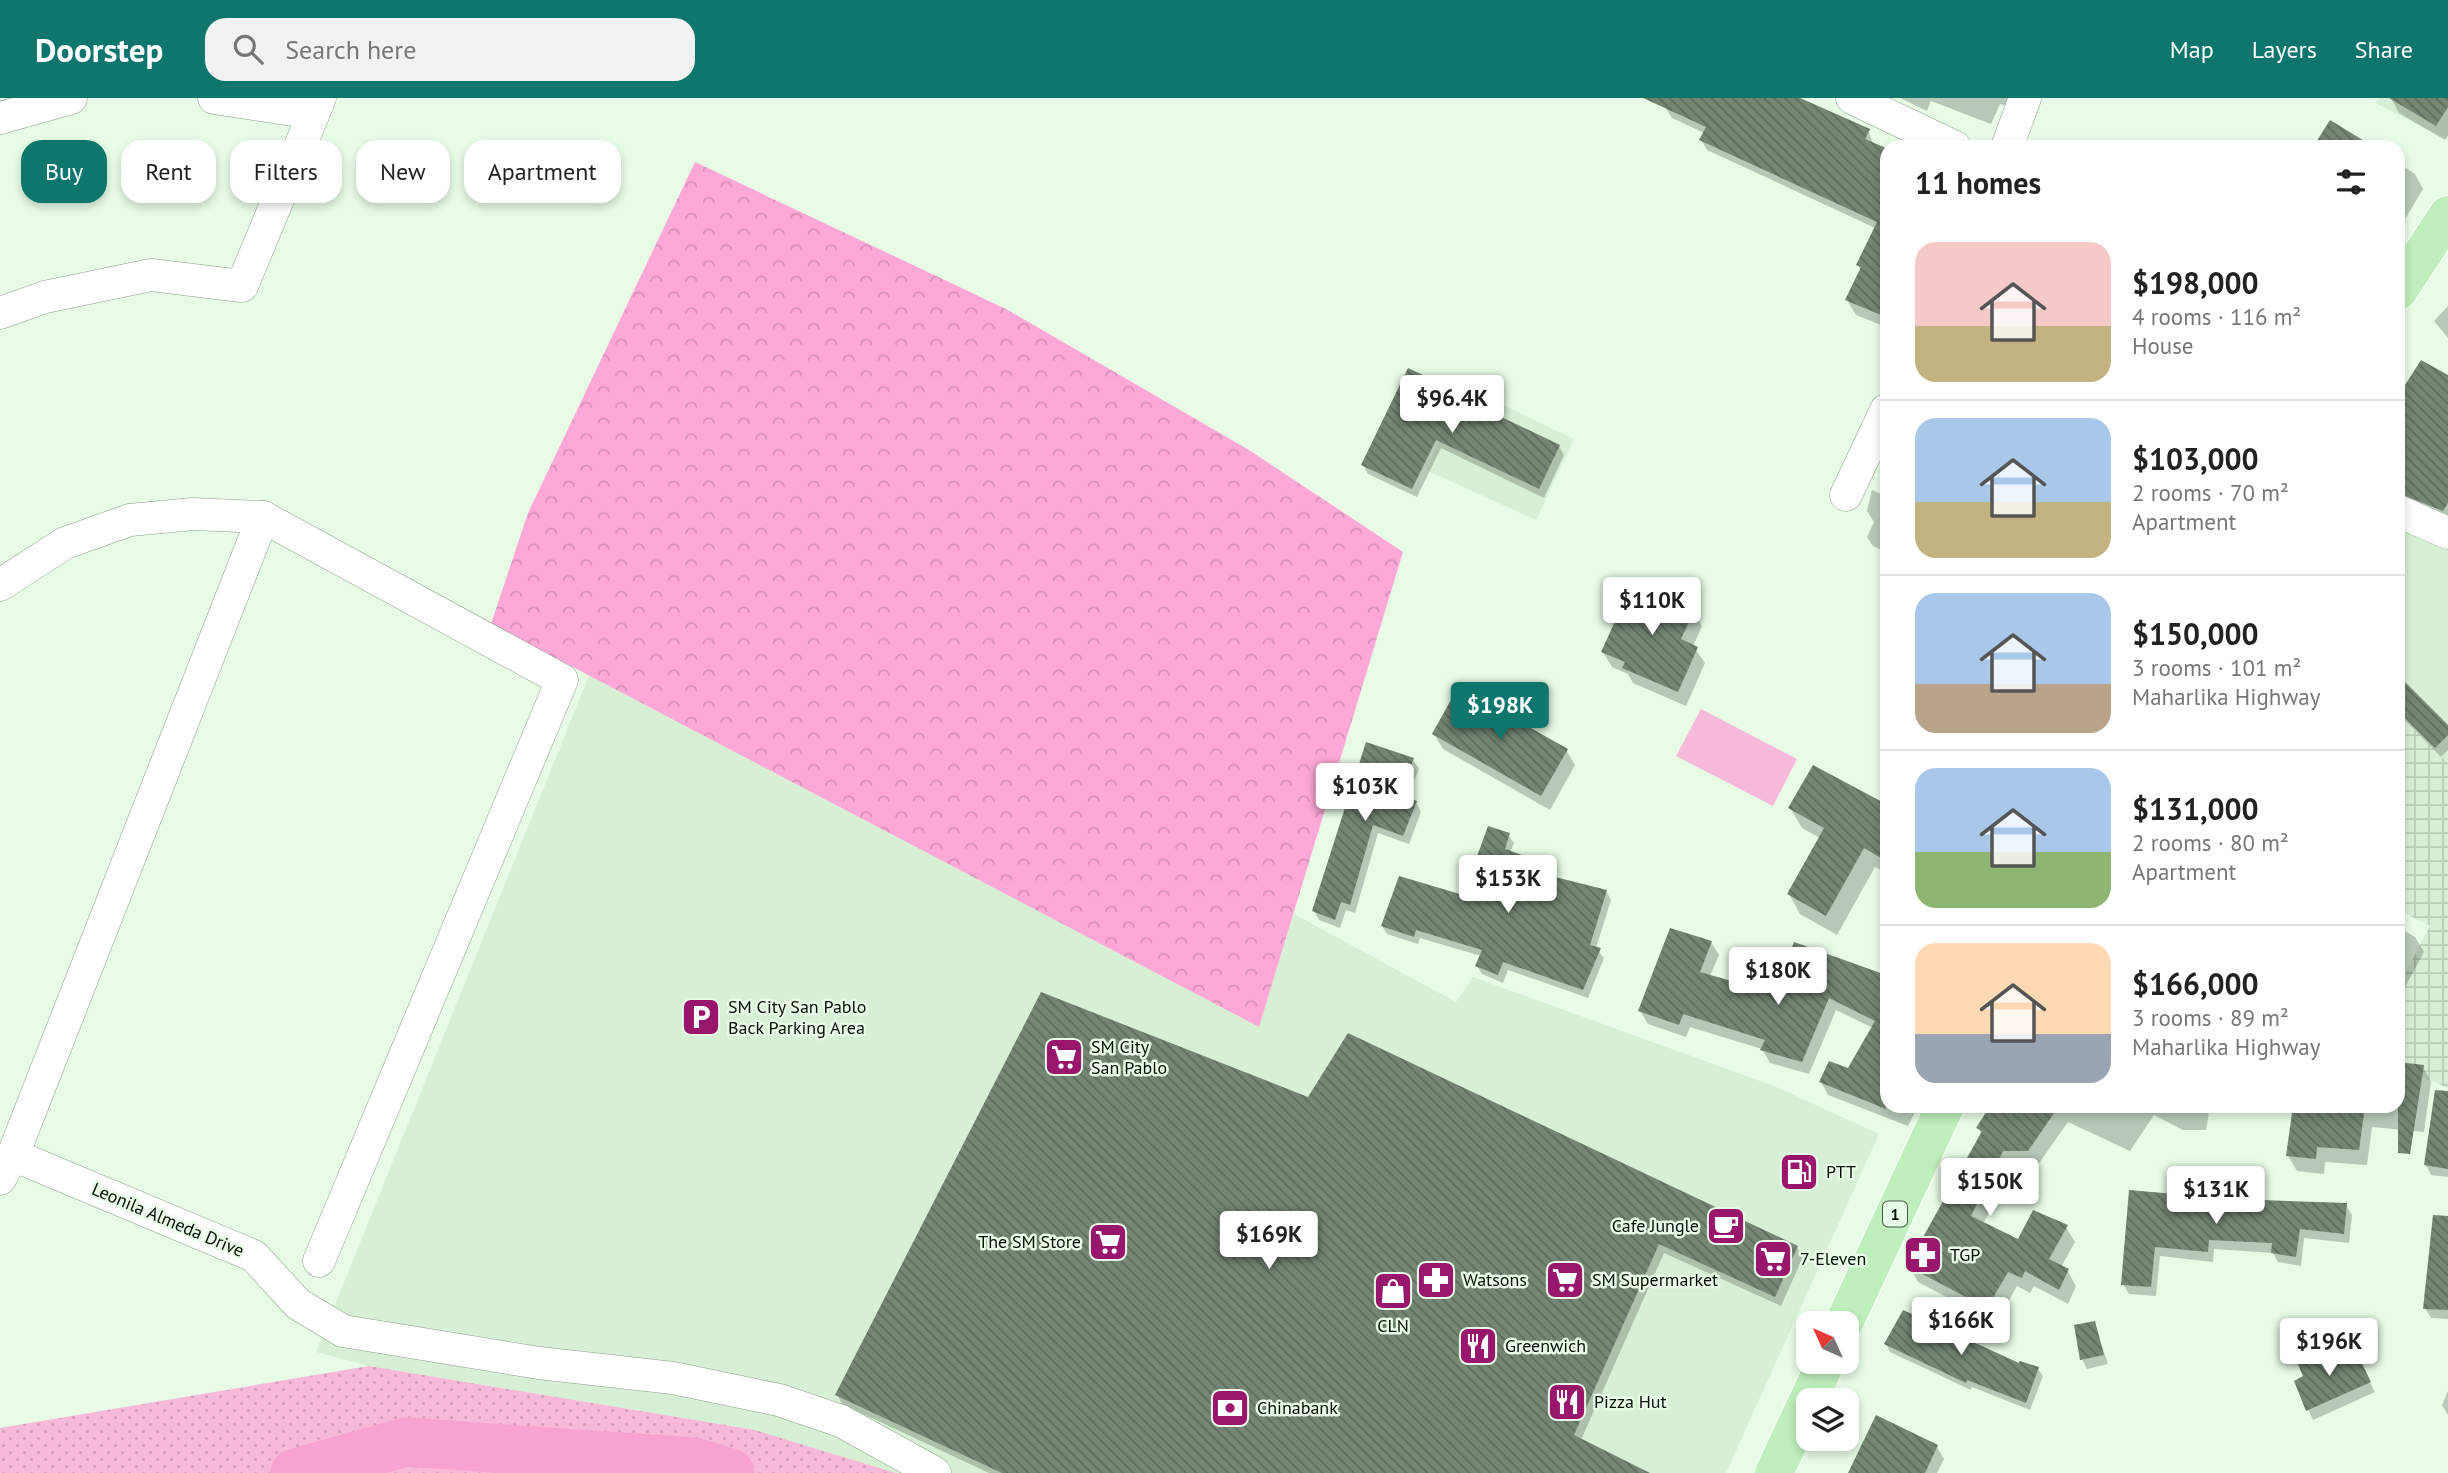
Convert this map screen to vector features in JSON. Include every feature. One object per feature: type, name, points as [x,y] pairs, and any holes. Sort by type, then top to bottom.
[{"type":"main road","points":[[2405,280],[2448,215]]},
{"type":"main road","name":"1","points":[[1850,1311],[1942,1113]]},
{"type":"main road","points":[[1774,1473],[1820,1374]]},
{"type":"street","points":[[0,118],[71,98]]},
{"type":"street","points":[[0,313],[44,297],[151,275],[242,286],[316,106],[214,98]]},
{"type":"street","points":[[1852,98],[1940,140]]},
{"type":"street","points":[[2010,140],[2025,98]]},
{"type":"street","points":[[1846,495],[1880,423]]},
{"type":"street","points":[[0,585],[65,543],[131,520],[193,514],[263,516],[562,680],[319,1261]]},
{"type":"street","points":[[2405,514],[2448,533]]},
{"type":"street","points":[[6,1167],[263,516]]},
{"type":"street","name":"Leonila Almeda Drive","points":[[6,1167],[254,1256],[298,1304],[343,1332],[539,1363],[673,1378],[779,1400],[841,1421],[935,1473]]},
{"type":"shaded area","points":[[2378,98],[2448,98],[2448,140],[2375,103]]},
{"type":"shaded area","points":[[1465,387],[1574,439],[1536,520],[1426,470]]},
{"type":"shaded area","points":[[2405,523],[2448,545],[2448,763],[2405,721]]},
{"type":"shaded area","name":"SM City San Pablo","points":[[590,673],[1258,1027],[1294,914],[1456,1002],[1473,977],[1774,1086],[1879,1134],[1799,1311],[1796,1311],[1796,1318],[1726,1473],[896,1473],[755,1430],[369,1366],[316,1352]]},
{"type":"shaded area","points":[[1701,709],[1797,759],[1773,806],[1676,756]]},
{"type":"shaded area","points":[[2405,721],[2448,763],[2448,1088],[2405,1070],[2405,974],[2430,926],[2405,914]]},
{"type":"shaded area","points":[[369,1366],[755,1430],[896,1473],[0,1473],[0,1428]]},
{"type":"green space","points":[[695,162],[1006,309],[1249,450],[1403,552],[1259,1027],[491,624],[528,513]]},
{"type":"building","points":[[1643,98],[1800,98],[1870,129],[1865,139],[1880,145],[1880,315],[1845,300],[1861,267],[1856,265],[1877,222],[1699,140],[1706,127]]},
{"type":"building","points":[[2389,98],[2448,98],[2448,107],[2436,126]]},
{"type":"building","points":[[2330,120],[2363,140],[2317,140]]},
{"type":"building","points":[[2421,360],[2448,375],[2448,503],[2443,511],[2405,496],[2405,385]]},
{"type":"building","points":[[1408,368],[1459,392],[1457,396],[1560,445],[1539,489],[1436,440],[1412,489],[1361,465]]},
{"type":"building","points":[[1633,582],[1695,609],[1681,639],[1698,647],[1678,692],[1622,668],[1625,662],[1601,652]]},
{"type":"building","points":[[2405,682],[2448,725],[2448,735],[2435,748],[2405,718]]},
{"type":"building","points":[[1458,687],[1568,749],[1541,796],[1432,734]]},
{"type":"building","points":[[1366,742],[1414,758],[1399,795],[1417,801],[1403,836],[1373,825],[1350,905],[1341,902],[1335,920],[1312,911]]},
{"type":"building","points":[[1813,765],[1880,801],[1880,857],[1864,848],[1826,916],[1787,894],[1824,828],[1788,808]]},
{"type":"building","points":[[1488,826],[1510,833],[1505,849],[1543,862],[1539,873],[1607,890],[1590,945],[1601,948],[1583,990],[1503,962],[1498,975],[1475,966],[1482,950],[1416,930],[1414,937],[1381,926],[1399,876],[1463,895]]},
{"type":"building","points":[[1670,928],[1712,941],[1700,972],[1774,993],[1794,942],[1880,973],[1880,1107],[1819,1082],[1829,1061],[1848,1068],[1875,1021],[1829,998],[1802,1062],[1760,1050],[1765,1040],[1683,1014],[1679,1025],[1638,1011]]},
{"type":"building","points":[[1041,992],[1308,1097],[1348,1033],[1798,1246],[1775,1297],[1659,1244],[1574,1435],[1650,1473],[1002,1473],[835,1395]]},
{"type":"building","points":[[2405,1063],[2424,1065],[2410,1154],[2398,1153],[2398,1113],[2405,1113]]},
{"type":"building","points":[[2435,1090],[2448,1091],[2448,1169],[2424,1165]]},
{"type":"building","points":[[1986,1113],[2054,1113],[2028,1151],[2003,1151],[1971,1216],[2018,1239],[2033,1210],[2068,1225],[2049,1259],[2069,1269],[2059,1290],[2025,1271],[2022,1278],[2008,1272],[1987,1308],[1907,1266],[1982,1131],[1976,1128]]},
{"type":"building","points":[[2292,1113],[2364,1113],[2359,1150],[2317,1147],[2316,1159],[2286,1156]]},
{"type":"building","points":[[2129,1190],[2232,1199],[2347,1203],[2344,1234],[2300,1229],[2296,1257],[2271,1253],[2272,1243],[2209,1240],[2208,1252],[2155,1247],[2151,1287],[2121,1285]]},
{"type":"building","points":[[2433,1215],[2448,1216],[2448,1310],[2423,1309]]},
{"type":"building","points":[[1903,1310],[2019,1363],[2020,1361],[2039,1367],[2026,1403],[1967,1380],[1966,1383],[1884,1344]]},
{"type":"building","points":[[2095,1321],[2104,1355],[2080,1360],[2074,1325]]},
{"type":"building","points":[[2355,1349],[2371,1382],[2306,1411],[2294,1381],[2303,1376],[2296,1360],[2318,1352],[2322,1363]]},
{"type":"building","points":[[1876,1415],[1938,1445],[1925,1473],[1848,1473]]},
{"type":"waterway","points":[[295,1473],[406,1442],[694,1462],[730,1473]]},
{"type":"place","name":"SM City San Pablo Back Parking Area","points":[[701,1017]]},
{"type":"place","name":"SM City San Pablo","points":[[1064,1057]]},
{"type":"place","name":"PTT","points":[[1799,1172]]},
{"type":"place","name":"Cafe Jungle","points":[[1726,1226]]},
{"type":"place","name":"The SM Store","points":[[1108,1242]]},
{"type":"place","name":"TGP","points":[[1923,1255]]},
{"type":"place","name":"7-Eleven","points":[[1773,1259]]},
{"type":"place","name":"Watsons","points":[[1436,1280]]},
{"type":"place","name":"SM Supermarket","points":[[1565,1280]]},
{"type":"place","name":"CLN","points":[[1393,1291]]},
{"type":"place","name":"Greenwich","points":[[1478,1346]]},
{"type":"place","name":"Pizza Hut","points":[[1567,1402]]},
{"type":"place","name":"Chinabank","points":[[1230,1408]]}]
